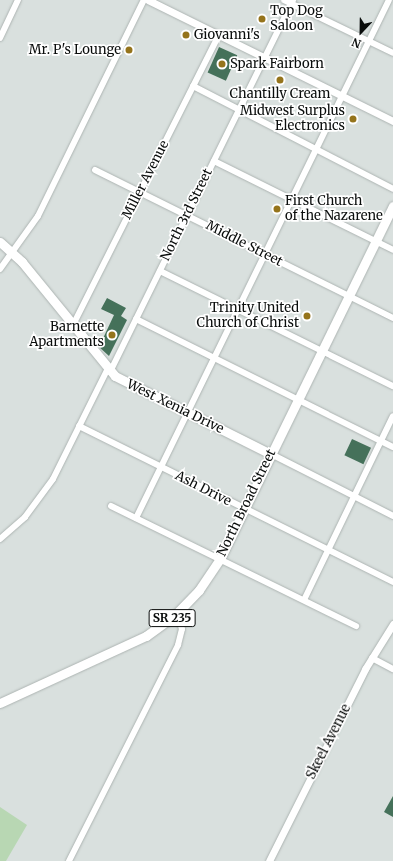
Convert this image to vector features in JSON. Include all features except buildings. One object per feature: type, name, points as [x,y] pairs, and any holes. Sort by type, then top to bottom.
[{"type":"main road","name":"North Broad Street","points":[[0,703],[136,642],[178,613],[199,590],[220,559],[393,206]]},
{"type":"main road","name":"West Xenia Drive","points":[[0,242],[13,253],[73,325],[108,371],[187,413],[271,454]]},
{"type":"street","points":[[0,38],[18,0]]},
{"type":"street","points":[[0,269],[13,253],[38,216],[144,0]]},
{"type":"street","points":[[148,0],[393,121]]},
{"type":"street","points":[[284,0],[292,2],[393,53]]},
{"type":"street","points":[[136,518],[389,0]]},
{"type":"street","name":"North 3rd Street","points":[[0,539],[25,517],[43,495],[136,319],[292,2]]},
{"type":"street","name":"Miller Avenue","points":[[73,325],[218,35]]},
{"type":"street","points":[[193,86],[393,189]]},
{"type":"street","points":[[214,161],[393,250]]},
{"type":"street","name":"Middle Street","points":[[96,170],[393,318]]},
{"type":"street","points":[[160,271],[238,308],[393,386]]},
{"type":"street","points":[[136,319],[393,447]]},
{"type":"street","points":[[304,600],[393,416]]},
{"type":"street","name":"Ash Drive","points":[[79,426],[244,510],[393,582]]},
{"type":"street","name":"West Xenia Drive","points":[[271,454],[393,516]]},
{"type":"street","points":[[111,506],[356,626]]},
{"type":"street","points":[[69,861],[178,645],[182,629],[178,613]]},
{"type":"street","name":"Skeel Avenue","points":[[269,861],[372,658],[393,624]]},
{"type":"street","points":[[372,658],[393,669]]},
{"type":"green space","points":[[0,807],[27,825],[6,861],[0,861]]},
{"type":"place","name":"Top Dog Saloon","points":[[262,19]]},
{"type":"place","name":"Giovanni's","points":[[186,35]]},
{"type":"place","name":"Mr. P's Lounge","points":[[129,50]]},
{"type":"place","name":"Spark Fairborn","points":[[222,64]]},
{"type":"place","name":"Chantilly Cream","points":[[280,80]]},
{"type":"place","name":"Midwest Surplus Electronics","points":[[353,119]]},
{"type":"place","name":"First Church of the Nazarene","points":[[277,209]]},
{"type":"place","name":"Trinity United Church of Christ","points":[[307,316]]},
{"type":"place","name":"Barnette Apartments","points":[[112,335]]}]
